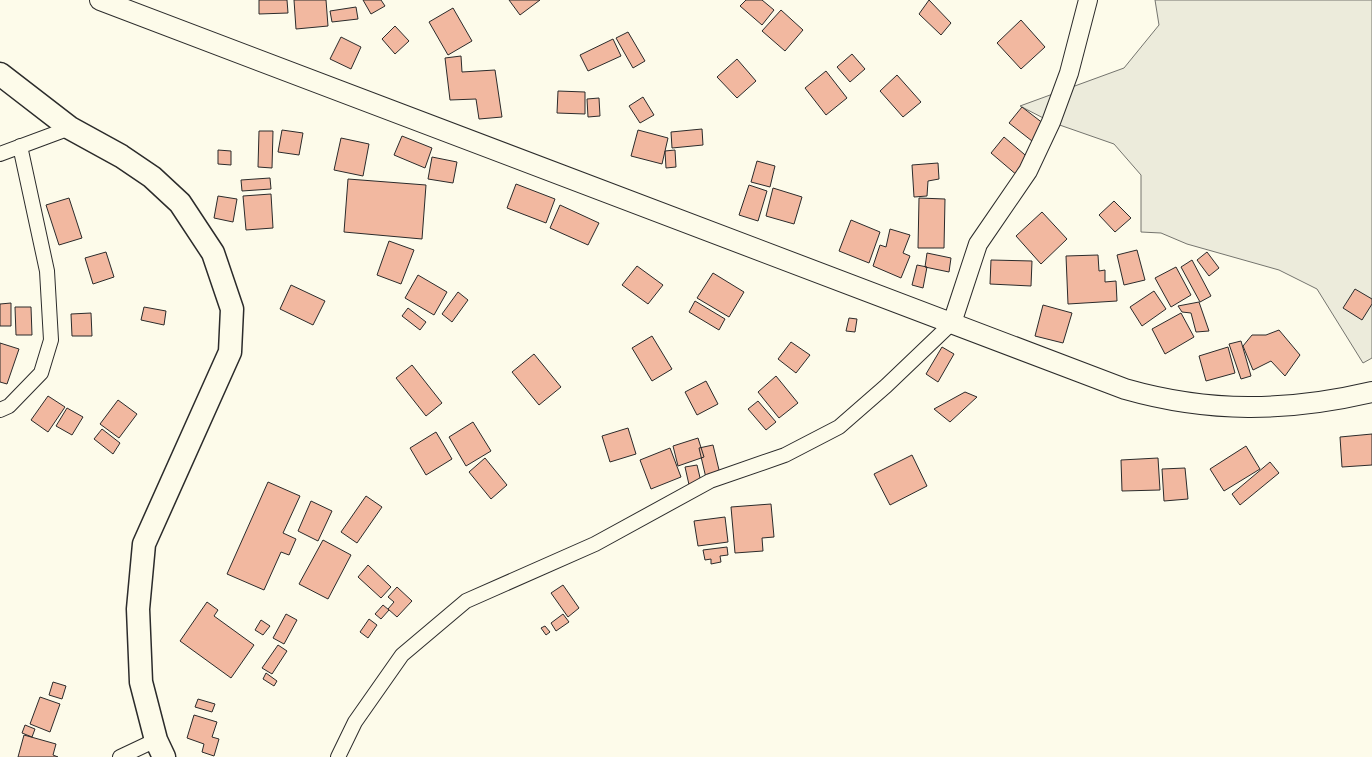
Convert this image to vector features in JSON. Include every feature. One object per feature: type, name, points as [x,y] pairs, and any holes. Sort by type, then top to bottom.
[{"type":"highway","points":[[0,74],[70,128],[121,156],[152,177],[180,203],[213,252],[232,309],[230,352],[144,544],[138,609],[141,682],[160,748]]},
{"type":"main road","points":[[100,0],[1124,389],[1184,404],[1236,407],[1332,401],[1372,392]]},
{"type":"street","points":[[338,757],[355,722],[402,655],[466,601],[595,544],[710,481],[785,454],[839,427],[886,386],[952,323],[978,244],[1028,171],[1051,122],[1069,73],[1088,0]]},
{"type":"street","points":[[0,154],[70,128]]},
{"type":"street","points":[[0,410],[9,406],[41,374],[51,340],[47,271],[20,146]]},
{"type":"street","points":[[120,757],[160,748]]},
{"type":"shaded area","points":[[1155,0],[1372,0],[1372,358],[1363,363],[1317,289],[1279,270],[1187,244],[1161,233],[1141,232],[1141,175],[1114,144],[1051,122],[1020,106],[1124,68],[1159,25]]},
{"type":"building","points":[[259,0],[287,0],[288,13],[259,14]]},
{"type":"building","points":[[294,0],[326,0],[328,26],[296,29]]},
{"type":"building","points":[[363,0],[381,0],[385,6],[371,14]]},
{"type":"building","points":[[509,0],[540,0],[520,15]]},
{"type":"building","points":[[746,0],[762,0],[774,10],[762,25],[740,6]]},
{"type":"building","points":[[929,0],[951,23],[941,35],[919,14]]},
{"type":"building","points":[[356,7],[358,19],[332,22],[330,11]]},
{"type":"building","points":[[453,8],[472,41],[448,55],[429,22]]},
{"type":"building","points":[[781,10],[803,30],[785,51],[762,31]]},
{"type":"building","points":[[1021,20],[1045,47],[1021,69],[997,43]]},
{"type":"building","points":[[395,26],[409,41],[395,54],[382,39]]},
{"type":"building","points":[[628,32],[645,61],[633,68],[616,38]]},
{"type":"building","points":[[341,37],[361,47],[351,69],[330,59]]},
{"type":"building","points":[[613,39],[621,56],[588,71],[580,55]]},
{"type":"building","points":[[852,54],[865,69],[850,82],[837,67]]},
{"type":"building","points":[[461,56],[462,72],[495,70],[502,117],[479,119],[476,99],[450,100],[445,58]]},
{"type":"building","points":[[737,59],[756,81],[737,98],[717,77]]},
{"type":"building","points":[[826,71],[847,98],[826,115],[805,88]]},
{"type":"building","points":[[897,75],[921,102],[903,117],[880,91]]},
{"type":"building","points":[[558,91],[585,92],[585,114],[557,113]]},
{"type":"building","points":[[643,97],[654,115],[640,123],[629,106]]},
{"type":"building","points":[[599,98],[600,116],[588,117],[587,99]]},
{"type":"building","points":[[1022,107],[1044,124],[1032,141],[1009,123]]},
{"type":"building","points":[[702,129],[703,145],[672,148],[671,132]]},
{"type":"building","points":[[282,130],[303,133],[299,155],[278,152]]},
{"type":"building","points":[[638,130],[668,138],[662,164],[631,156]]},
{"type":"building","points":[[259,131],[273,131],[272,168],[258,167]]},
{"type":"building","points":[[402,136],[432,148],[425,168],[394,155]]},
{"type":"building","points":[[1004,137],[1031,160],[1018,176],[991,153]]},
{"type":"building","points":[[341,138],[369,144],[363,176],[334,170]]},
{"type":"building","points":[[218,150],[231,151],[231,165],[218,164]]},
{"type":"building","points":[[675,150],[676,167],[666,168],[665,151]]},
{"type":"building","points":[[432,157],[457,162],[453,183],[428,179]]},
{"type":"building","points":[[757,161],[775,166],[770,187],[751,182]]},
{"type":"building","points":[[938,163],[939,179],[928,181],[927,196],[914,197],[912,165]]},
{"type":"building","points":[[270,178],[271,189],[242,191],[241,180]]},
{"type":"building","points":[[348,179],[426,185],[422,239],[344,232]]},
{"type":"building","points":[[516,184],[555,199],[546,223],[507,208]]},
{"type":"building","points":[[749,185],[767,191],[758,221],[739,215]]},
{"type":"building","points":[[773,188],[802,197],[794,224],[766,216]]},
{"type":"building","points":[[271,194],[273,228],[246,230],[243,196]]},
{"type":"building","points":[[218,196],[237,199],[233,222],[214,218]]},
{"type":"building","points":[[69,198],[82,238],[59,245],[46,205]]},
{"type":"building","points":[[919,198],[945,199],[944,248],[918,248]]},
{"type":"building","points":[[1114,201],[1131,218],[1115,232],[1099,215]]},
{"type":"building","points":[[560,205],[599,223],[588,245],[550,228]]},
{"type":"building","points":[[1042,212],[1067,239],[1041,264],[1016,236]]},
{"type":"building","points":[[851,220],[880,232],[869,263],[839,251]]},
{"type":"building","points":[[890,229],[910,235],[903,253],[910,256],[901,278],[873,266],[880,245],[886,247]]},
{"type":"building","points":[[389,241],[414,250],[401,284],[377,275]]},
{"type":"building","points":[[1137,250],[1145,280],[1124,285],[1117,255]]},
{"type":"building","points":[[106,252],[114,277],[93,284],[85,258]]},
{"type":"building","points":[[1207,252],[1219,268],[1209,276],[1197,260]]},
{"type":"building","points":[[927,253],[951,258],[949,272],[925,267]]},
{"type":"building","points":[[1098,255],[1099,271],[1105,270],[1105,282],[1116,281],[1117,301],[1068,304],[1066,256]]},
{"type":"building","points":[[991,260],[1032,261],[1031,286],[990,284]]},
{"type":"building","points":[[1192,260],[1211,296],[1200,302],[1181,267]]},
{"type":"building","points":[[917,265],[927,267],[923,288],[912,285]]},
{"type":"building","points":[[637,266],[663,285],[648,304],[622,285]]},
{"type":"building","points":[[1176,267],[1191,295],[1171,307],[1155,278]]},
{"type":"building","points":[[713,273],[744,292],[729,317],[697,298]]},
{"type":"building","points":[[418,275],[447,292],[434,315],[405,298]]},
{"type":"building","points":[[291,285],[325,301],[313,325],[280,309]]},
{"type":"building","points":[[1355,289],[1372,299],[1372,304],[1362,320],[1343,308]]},
{"type":"building","points":[[1154,291],[1166,309],[1142,326],[1130,307]]},
{"type":"building","points":[[458,292],[468,300],[452,322],[442,314]]},
{"type":"building","points":[[695,301],[725,319],[719,330],[689,312]]},
{"type":"building","points":[[1199,302],[1209,331],[1196,332],[1191,313],[1182,312],[1178,306]]},
{"type":"building","points":[[11,303],[11,326],[0,326],[0,304]]},
{"type":"building","points":[[1043,305],[1072,313],[1063,343],[1035,336]]},
{"type":"building","points":[[15,307],[31,307],[32,335],[16,335]]},
{"type":"building","points":[[144,307],[166,311],[164,325],[141,320]]},
{"type":"building","points":[[408,308],[426,322],[420,330],[402,316]]},
{"type":"building","points":[[91,313],[92,336],[72,336],[71,314]]},
{"type":"building","points":[[1181,313],[1194,337],[1165,354],[1152,329]]},
{"type":"building","points":[[849,318],[857,319],[855,332],[846,331]]},
{"type":"building","points":[[1279,330],[1300,355],[1285,376],[1271,361],[1253,370],[1243,346],[1252,335],[1266,335]]},
{"type":"building","points":[[652,336],[672,369],[652,381],[632,348]]},
{"type":"building","points":[[1241,341],[1251,376],[1241,379],[1229,344]]},
{"type":"building","points":[[791,342],[810,355],[796,373],[778,359]]},
{"type":"building","points":[[0,343],[19,349],[7,384],[0,382]]},
{"type":"building","points":[[942,347],[954,354],[938,382],[926,374]]},
{"type":"building","points":[[1228,347],[1235,373],[1206,381],[1199,356]]},
{"type":"building","points":[[534,354],[561,387],[539,405],[512,372]]},
{"type":"building","points":[[412,365],[442,403],[426,416],[396,378]]},
{"type":"building","points":[[776,376],[798,403],[779,418],[758,392]]},
{"type":"building","points":[[706,381],[718,404],[697,415],[685,392]]},
{"type":"building","points":[[965,392],[977,397],[950,422],[934,409]]},
{"type":"building","points":[[48,396],[65,407],[48,432],[31,420]]},
{"type":"building","points":[[118,400],[137,414],[119,438],[100,424]]},
{"type":"building","points":[[758,401],[776,422],[766,430],[748,409]]},
{"type":"building","points":[[67,408],[83,417],[72,435],[56,426]]},
{"type":"building","points":[[473,422],[491,451],[466,466],[449,437]]},
{"type":"building","points":[[628,428],[636,454],[610,462],[602,436]]},
{"type":"building","points":[[102,429],[120,443],[113,454],[94,439]]},
{"type":"building","points":[[436,432],[452,459],[426,475],[410,448]]},
{"type":"building","points":[[1372,434],[1372,465],[1342,467],[1340,437]]},
{"type":"building","points":[[698,438],[704,457],[678,466],[673,446]]},
{"type":"building","points":[[713,445],[720,474],[706,478],[699,448]]},
{"type":"building","points":[[1246,446],[1260,469],[1224,491],[1210,469]]},
{"type":"building","points":[[670,448],[681,477],[651,489],[640,460]]},
{"type":"building","points":[[912,455],[927,486],[890,505],[874,474]]},
{"type":"building","points":[[485,458],[507,485],[491,499],[469,472]]},
{"type":"building","points":[[1158,458],[1160,490],[1122,491],[1121,460]]},
{"type":"building","points":[[1270,462],[1279,473],[1240,505],[1232,494]]},
{"type":"building","points":[[697,465],[702,486],[690,489],[685,467]]},
{"type":"building","points":[[1185,468],[1188,499],[1164,501],[1162,469]]},
{"type":"building","points":[[268,482],[300,496],[283,533],[296,539],[289,555],[281,552],[264,590],[227,574]]},
{"type":"building","points":[[366,496],[382,507],[357,543],[341,532]]},
{"type":"building","points":[[311,501],[332,511],[318,541],[298,531]]},
{"type":"building","points":[[771,504],[774,537],[762,538],[763,551],[735,553],[731,507]]},
{"type":"building","points":[[725,517],[728,542],[698,546],[694,521]]},
{"type":"building","points":[[323,540],[351,555],[328,599],[299,584]]},
{"type":"building","points":[[727,547],[728,555],[720,556],[721,562],[711,564],[711,559],[705,560],[703,550]]},
{"type":"building","points":[[368,565],[391,587],[381,598],[358,577]]},
{"type":"building","points":[[563,585],[579,608],[568,617],[551,593]]},
{"type":"building","points":[[397,587],[412,601],[397,617],[388,609],[394,602],[388,597]]},
{"type":"building","points":[[207,602],[218,610],[214,616],[254,645],[231,678],[180,641]]},
{"type":"building","points":[[383,605],[389,610],[381,619],[375,614]]},
{"type":"building","points":[[286,614],[297,620],[284,644],[273,638]]},
{"type":"building","points":[[563,614],[569,622],[556,631],[551,623]]},
{"type":"building","points":[[369,619],[377,625],[368,638],[360,632]]},
{"type":"building","points":[[261,620],[270,626],[263,635],[255,630]]},
{"type":"building","points":[[545,626],[550,632],[546,635],[541,628]]},
{"type":"building","points":[[278,645],[287,651],[272,674],[262,668]]},
{"type":"building","points":[[266,673],[277,681],[274,686],[263,679]]},
{"type":"building","points":[[53,682],[66,686],[62,699],[49,695]]},
{"type":"building","points":[[40,697],[60,704],[50,732],[30,724]]},
{"type":"building","points":[[198,699],[215,704],[212,712],[195,707]]},
{"type":"building","points":[[194,715],[217,722],[212,737],[219,739],[214,756],[202,752],[204,744],[187,738]]},
{"type":"building","points":[[25,725],[35,729],[32,737],[22,733]]},
{"type":"building","points":[[24,735],[56,744],[53,755],[58,757],[18,757]]}]
